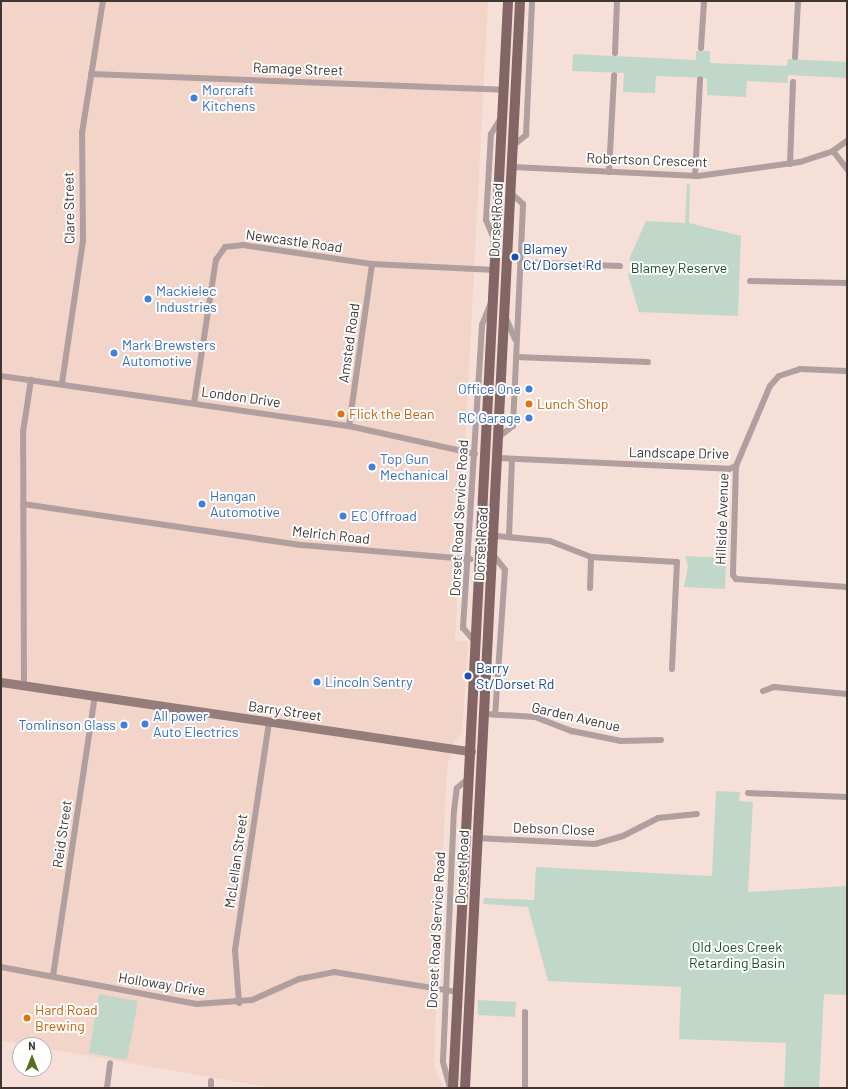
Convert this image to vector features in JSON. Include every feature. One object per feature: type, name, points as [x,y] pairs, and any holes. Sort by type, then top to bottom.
[{"type":"main road","name":"Dorset Road","points":[[465,1088],[482,753],[490,714],[489,640],[495,557],[520,1]]},
{"type":"main road","name":"Dorset Road","points":[[453,1088],[469,778],[488,458],[500,166],[509,2]]},
{"type":"main road","points":[[504,90],[517,90]]},
{"type":"main road","points":[[500,166],[513,167]]},
{"type":"main road","points":[[488,458],[499,458]]},
{"type":"main road","points":[[477,644],[489,640]]},
{"type":"main road","name":"Barry Street","points":[[1,682],[269,723],[471,751]]},
{"type":"main road","points":[[471,751],[482,753]]},
{"type":"street","name":"Clare Street","points":[[62,383],[83,240],[80,152],[97,32],[103,1]]},
{"type":"street","points":[[514,145],[526,135],[532,1]]},
{"type":"street","points":[[615,53],[617,1]]},
{"type":"street","points":[[702,48],[704,1]]},
{"type":"street","points":[[795,57],[798,1]]},
{"type":"street","name":"Ramage Street","points":[[91,74],[504,90]]},
{"type":"street","points":[[609,172],[614,75]]},
{"type":"street","points":[[695,176],[700,79]]},
{"type":"street","points":[[790,164],[793,82]]},
{"type":"street","points":[[497,244],[486,220],[491,134],[503,116]]},
{"type":"street","name":"Robertson Crescent","points":[[513,167],[695,176],[790,164],[834,151],[847,141]]},
{"type":"street","points":[[834,151],[847,169]]},
{"type":"street","points":[[500,436],[513,426],[523,204],[512,194]]},
{"type":"street","name":"Newcastle Road","points":[[194,402],[219,251],[232,244],[372,264],[496,270]]},
{"type":"street","points":[[520,262],[620,266]]},
{"type":"street","name":"Amsted Road","points":[[349,426],[372,264]]},
{"type":"street","points":[[750,281],[847,283]]},
{"type":"street","name":"Dorset Road Service Road","points":[[477,644],[463,628],[470,559],[482,325],[485,309],[495,295]]},
{"type":"street","points":[[506,318],[516,341]]},
{"type":"street","points":[[516,357],[648,362]]},
{"type":"street","name":"Landscape Drive","points":[[499,458],[729,469],[736,466],[770,386],[779,376],[800,368],[847,371]]},
{"type":"street","name":"London Drive","points":[[1,376],[62,383],[349,426],[421,444],[475,454]]},
{"type":"street","points":[[24,686],[23,432],[31,380]]},
{"type":"street","points":[[509,537],[512,459]]},
{"type":"street","name":"Hillside Avenue","points":[[736,466],[733,575],[736,579],[847,587]]},
{"type":"street","name":"Melrich Road","points":[[24,504],[302,545],[470,559]]},
{"type":"street","points":[[496,536],[550,541],[592,557],[677,562],[672,669]]},
{"type":"street","points":[[490,714],[505,570],[495,557]]},
{"type":"street","points":[[590,588],[592,557]]},
{"type":"street","points":[[763,691],[774,687],[847,694]]},
{"type":"street","name":"Reid Street","points":[[53,976],[95,696]]},
{"type":"street","name":"Garden Avenue","points":[[490,714],[535,717],[572,731],[621,740],[661,740]]},
{"type":"street","name":"McLellan Street","points":[[239,1003],[235,950],[269,723]]},
{"type":"street","name":"Dorset Road Service Road","points":[[450,1088],[443,1061],[455,794],[469,778]]},
{"type":"street","points":[[748,793],[847,797]]},
{"type":"street","name":"Debson Close","points":[[477,838],[595,844],[618,838],[658,818],[697,814]]},
{"type":"street","name":"Holloway Drive","points":[[1,967],[197,1004],[239,1003],[299,979],[334,972],[458,992]]},
{"type":"street","points":[[525,1012],[525,1088]]},
{"type":"street","points":[[107,1088],[110,1063]]},
{"type":"street","points":[[211,1088],[212,1081]]},
{"type":"shaded area","points":[[1,1],[488,1],[455,640],[468,642],[462,733],[455,740],[447,768],[437,977],[434,1065],[443,1088],[272,1088],[52,1049],[52,1037],[12,1037],[12,1042],[1,1041]]},
{"type":"green space","points":[[696,51],[710,51],[710,63],[787,66],[788,59],[847,62],[847,78],[788,75],[788,83],[747,81],[746,97],[707,95],[707,78],[656,76],[655,93],[623,92],[624,73],[572,71],[573,54],[696,60]]},
{"type":"green space","name":"Blamey Reserve","points":[[687,184],[690,184],[689,223],[741,236],[738,316],[639,312],[628,275],[632,267],[629,259],[646,221],[685,223]]},
{"type":"green space","points":[[685,556],[726,558],[725,589],[684,587],[688,566]]},
{"type":"green space","name":"Old Joes Creek Retarding Basin","points":[[716,791],[740,792],[739,801],[753,802],[748,892],[847,886],[847,995],[824,994],[819,1088],[784,1088],[786,1043],[679,1039],[681,987],[548,981],[528,907],[483,904],[484,898],[534,900],[536,867],[712,876]]},
{"type":"green space","points":[[99,994],[138,1001],[127,1060],[89,1053]]},
{"type":"green space","points":[[478,1000],[516,1002],[515,1017],[478,1015]]},
{"type":"place","name":"Morcraft Kitchens","points":[[194,98]]},
{"type":"place","name":"Blamey Ct/Dorset Rd","points":[[515,257]]},
{"type":"place","name":"Mackielec Industries","points":[[148,299]]},
{"type":"place","name":"Mark Brewsters Automotive","points":[[114,353]]},
{"type":"place","name":"Office One","points":[[529,389]]},
{"type":"place","name":"Lunch Shop","points":[[529,404]]},
{"type":"place","name":"Flick the Bean","points":[[341,414]]},
{"type":"place","name":"RC Garage","points":[[529,418]]},
{"type":"place","name":"Top Gun Mechanical","points":[[372,467]]},
{"type":"place","name":"Hangan Automotive","points":[[202,504]]},
{"type":"place","name":"EC Offroad","points":[[343,516]]},
{"type":"place","name":"Barry St/Dorset Rd","points":[[468,676]]},
{"type":"place","name":"Lincoln Sentry","points":[[317,682]]},
{"type":"place","name":"All power Auto Electrics","points":[[145,724]]},
{"type":"place","name":"Tomlinson Glass","points":[[124,725]]},
{"type":"place","name":"Hard Road Brewing","points":[[27,1018]]}]
